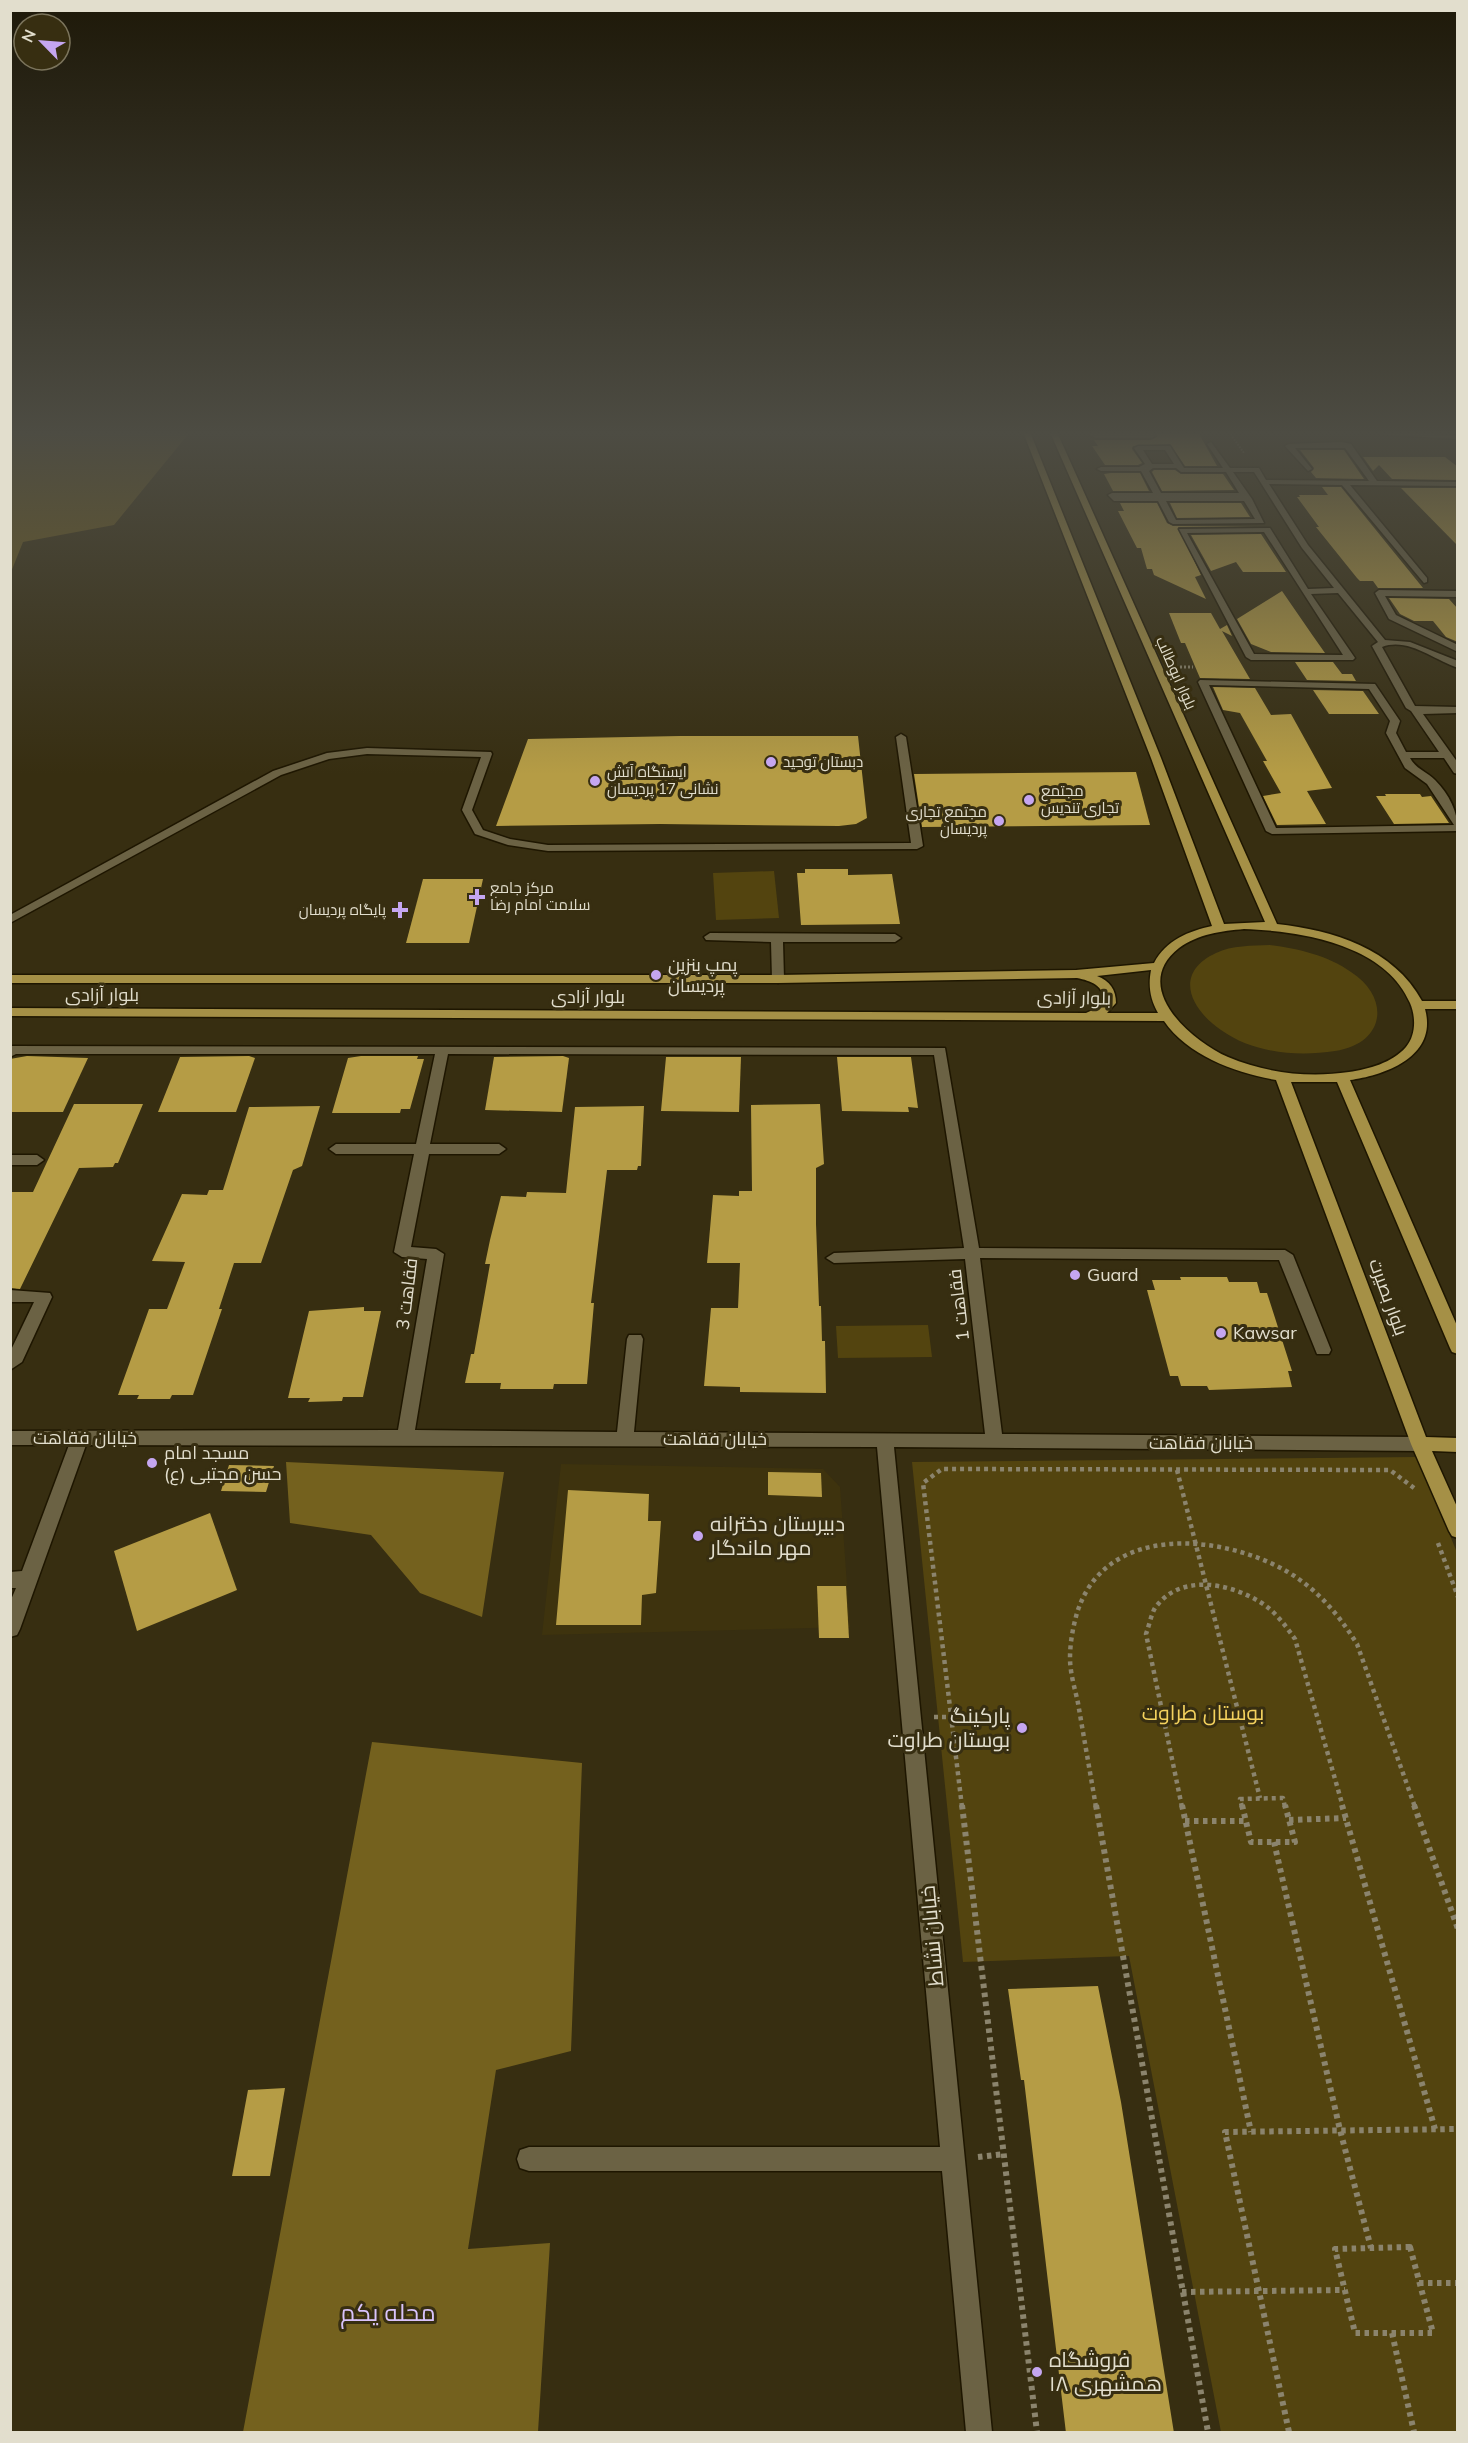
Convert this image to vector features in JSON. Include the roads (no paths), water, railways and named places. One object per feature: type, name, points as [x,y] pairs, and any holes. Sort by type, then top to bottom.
[{"type":"main road","points":[[1071,546],[1156,758],[1219,928]]},
{"type":"main road","name":"بلوار ابوطالب","points":[[1104,546],[1272,925]]},
{"type":"main road","points":[[1272,925],[1310,931],[1347,943],[1379,961],[1404,982],[1419,1005],[1422,1025],[1414,1044],[1398,1060],[1374,1072],[1342,1078],[1282,1077],[1246,1068],[1212,1054],[1185,1037],[1166,1017],[1154,991],[1157,966],[1170,949],[1191,936],[1219,928],[1272,925]]},
{"type":"main road","name":"بلوار آزادی","points":[[10,979],[778,979],[1076,974],[1157,966]]},
{"type":"main road","points":[[1076,974],[1092,977],[1105,984],[1111,993],[1110,1003],[1102,1011],[1089,1015]]},
{"type":"main road","points":[[1419,1005],[1458,1005]]},
{"type":"main road","name":"بلوار آزادی","points":[[10,1012],[1166,1017]]},
{"type":"main road","name":"بلوار بصیرت","points":[[1282,1077],[1420,1444],[1458,1531]]},
{"type":"main road","points":[[1342,1078],[1458,1348]]},
{"type":"main road","points":[[1420,1444],[1458,1445]]},
{"type":"street","points":[[1190,546],[1251,657],[1350,658],[1277,546]]},
{"type":"street","points":[[1305,546],[1383,643]]},
{"type":"street","points":[[1396,546],[1424,580]]},
{"type":"street","points":[[1305,592],[1339,590]]},
{"type":"street","points":[[1458,594],[1379,593],[1392,617],[1458,649]]},
{"type":"street","points":[[1458,665],[1412,646],[1383,643],[1377,646],[1415,710],[1458,771]]},
{"type":"street","points":[[1458,823],[1431,782],[1409,766],[1402,755],[1391,733],[1395,721],[1371,686],[1203,682],[1272,831],[1458,828]]},
{"type":"street","points":[[1415,710],[1458,710]]},
{"type":"street","points":[[10,920],[277,773],[327,756],[367,751],[487,754],[467,810],[478,832],[508,842],[548,848],[917,846],[901,737]]},
{"type":"street","points":[[1402,755],[1446,755]]},
{"type":"street","points":[[710,937],[895,939]]},
{"type":"street","points":[[777,938],[778,979]]},
{"type":"street","points":[[10,1053],[12,1050],[940,1051],[972,1253],[834,1258]]},
{"type":"street","points":[[424,1149],[442,1050]]},
{"type":"street","points":[[336,1149],[499,1149]]},
{"type":"street","name":"فقاهت 3","points":[[405,1437],[435,1254],[402,1252],[424,1149]]},
{"type":"street","points":[[10,1160],[37,1160]]},
{"type":"street","name":"فقاهت 1","points":[[994,1441],[972,1253],[1285,1256],[1323,1350]]},
{"type":"street","points":[[10,1296],[44,1297],[16,1359],[10,1364]]},
{"type":"street","points":[[626,1438],[634,1339]]},
{"type":"street","name":"خیابان فقاهت","points":[[10,1438],[885,1439],[1420,1444]]},
{"type":"street","points":[[10,1629],[20,1579],[80,1438]]},
{"type":"street","name":"خیابان نشاط","points":[[885,1439],[979,2433]]},
{"type":"street","points":[[529,2159],[953,2159]]},
{"type":"place","name":"دبستان توحید","points":[[771,762]]},
{"type":"place","name":"ایستگاه آتش نشانی 17 پردیسان","points":[[595,781]]},
{"type":"place","name":"مجتمع تجاری تندیس","points":[[1029,800]]},
{"type":"place","name":"مجتمع تجاری پردیسان","points":[[999,821]]},
{"type":"place","name":"مرکز جامع سلامت امام رضا","points":[[477,897]]},
{"type":"place","name":"پایگاه پردیسان","points":[[400,910]]},
{"type":"place","name":"پمپ بنزین پردیسان","points":[[656,975]]},
{"type":"place","name":"Guard","points":[[1075,1275]]},
{"type":"place","name":"Kawsar","points":[[1221,1333]]},
{"type":"place","name":"مسجد امام حسن مجتبی (ع)","points":[[152,1463]]},
{"type":"place","name":"دبیرستان دخترانه مهر ماندگار","points":[[698,1536]]},
{"type":"place","name":"پارکینگ بوستان طراوت","points":[[1022,1728]]},
{"type":"place","name":"فروشگاه همشهری ۱۸","points":[[1037,2372]]},
{"type":"district","name":"محله یکم","points":[[388,2313]]},
{"type":"park label","name":"بوستان طراوت","points":[[1203,1713]]}]
